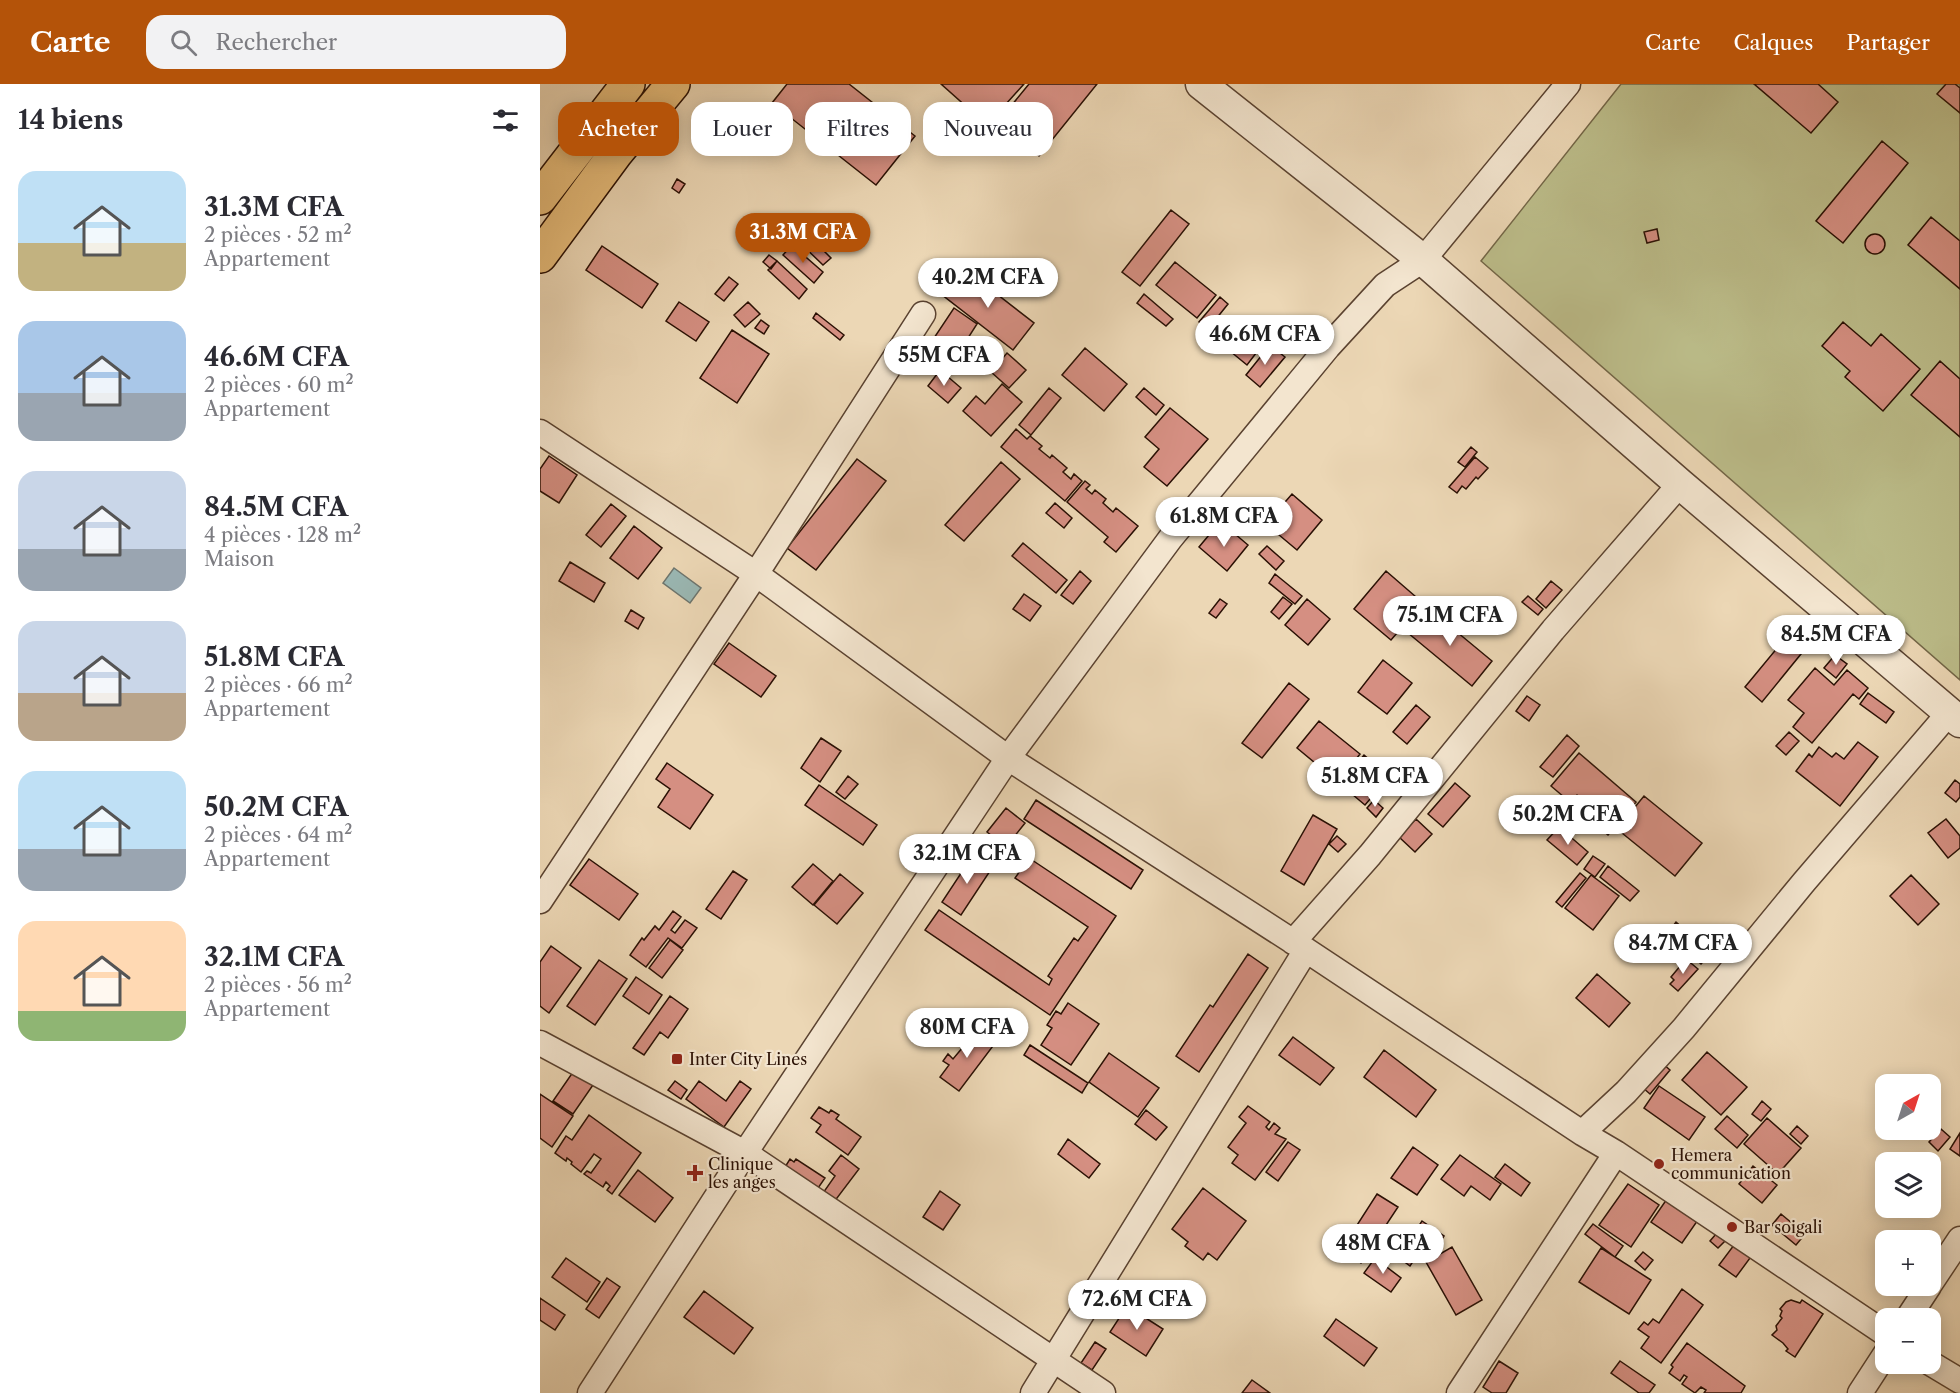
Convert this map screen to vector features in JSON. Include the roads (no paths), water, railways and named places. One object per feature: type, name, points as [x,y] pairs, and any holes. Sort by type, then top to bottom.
[{"type":"main road","points":[[540,198],[628,84]]},
{"type":"main road","points":[[540,256],[616,153],[673,84]]},
{"type":"street","points":[[1201,84],[1423,260],[1680,484],[1954,717],[1804,882],[1684,1028],[1626,1092],[1582,1133]]},
{"type":"street","points":[[590,1393],[745,1153],[1008,758],[1170,539],[1328,347],[1385,285],[1423,260],[1568,84]]},
{"type":"street","points":[[540,901],[756,574],[923,314]]},
{"type":"street","points":[[540,432],[756,574],[1008,758],[1616,1153],[1875,1327]]},
{"type":"street","points":[[1033,1393],[1300,946],[1370,855],[1552,630],[1680,484]]},
{"type":"street","points":[[540,1043],[745,1153],[1103,1393]]},
{"type":"street","points":[[1459,1393],[1616,1153]]},
{"type":"street","points":[[1941,1268],[1960,1239]]},
{"type":"street","points":[[1860,1393],[1875,1370]]},
{"type":"street","points":[[1941,1370],[1960,1382]]},
{"type":"water","points":[[674,568],[701,588],[690,603],[663,583]]},
{"type":"place","name":"Inter City Lines","points":[[677,1059]]},
{"type":"place","name":"Hemera communication","points":[[1659,1164]]},
{"type":"place","name":"Clinique les anges","points":[[695,1173]]},
{"type":"place","name":"Bar soigali","points":[[1732,1227]]}]
